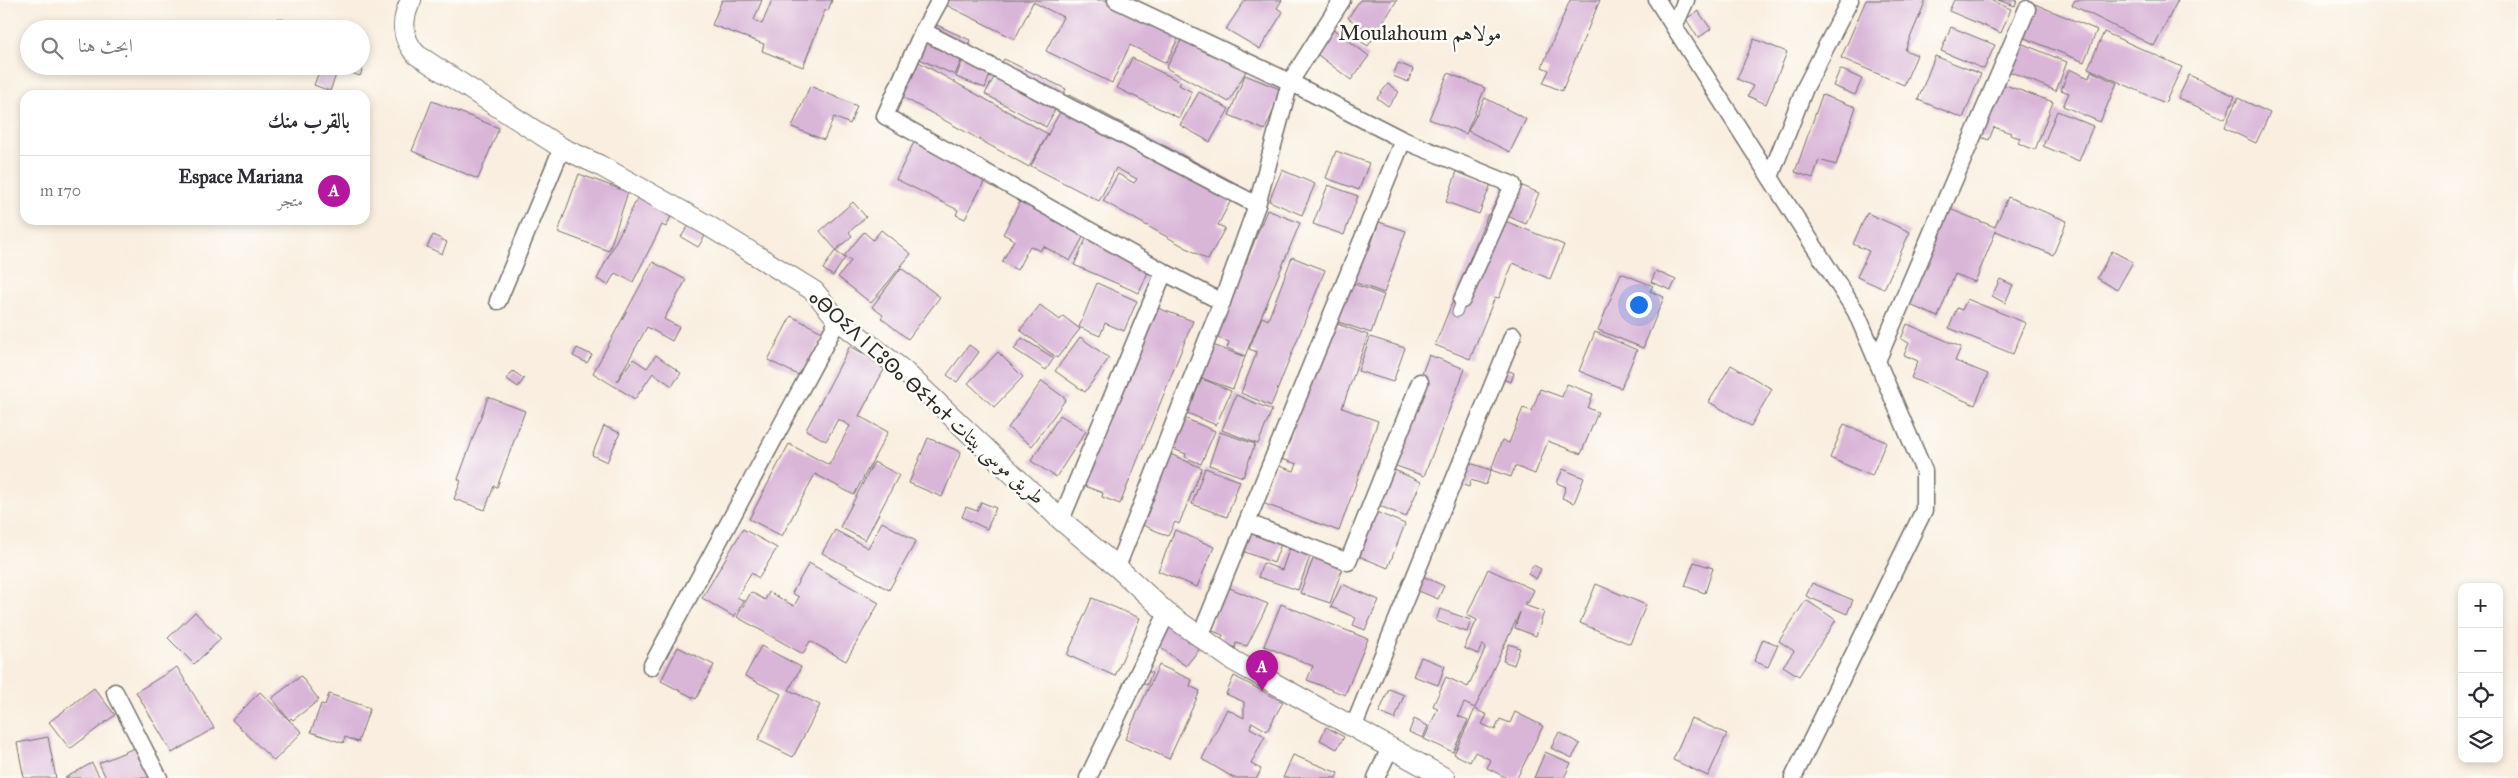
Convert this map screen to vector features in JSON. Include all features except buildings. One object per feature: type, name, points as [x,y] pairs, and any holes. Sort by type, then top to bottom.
[{"type":"street","name":"ⴰⴱⵔⵉⴷ ⵏ ⵎⵓⵙⴰ ⴱⵉⵜⴰⵜ طريق موسى بيتات","points":[[411,0],[404,16],[404,33],[411,49],[417,55],[562,148],[599,165],[707,226],[814,291],[838,320],[904,371],[1061,520],[1117,567],[1166,613],[1234,661],[1445,778]]},
{"type":"street","points":[[940,0],[923,31],[885,116],[1164,272],[1222,302]]},
{"type":"street","points":[[1116,0],[1290,82],[1403,140],[1513,185],[1460,306]]},
{"type":"street","points":[[1117,567],[1222,302],[1256,205],[1290,82],[1342,0]]},
{"type":"street","points":[[1657,0],[1856,312],[1924,471],[1924,510],[1793,778]]},
{"type":"street","points":[[1674,26],[1686,0]]},
{"type":"street","points":[[1770,178],[1805,88],[1850,0]]},
{"type":"street","points":[[1877,361],[2027,9]]},
{"type":"street","points":[[923,31],[1256,205]]},
{"type":"street","points":[[1200,637],[1403,140]]},
{"type":"street","points":[[498,301],[562,148]]},
{"type":"street","points":[[1061,520],[1164,272]]},
{"type":"street","points":[[651,667],[838,320]]},
{"type":"street","points":[[1353,728],[1513,335]]},
{"type":"street","points":[[1248,523],[1348,562],[1420,382]]},
{"type":"street","points":[[1088,778],[1166,613]]},
{"type":"street","points":[[115,692],[160,778]]},
{"type":"street","points":[[1376,778],[1390,748]]},
{"type":"place","name":"Espace Mariana","points":[[1262,691]]},
{"type":"district","name":"Moulahoum مولاهم","points":[[1420,33]]}]
